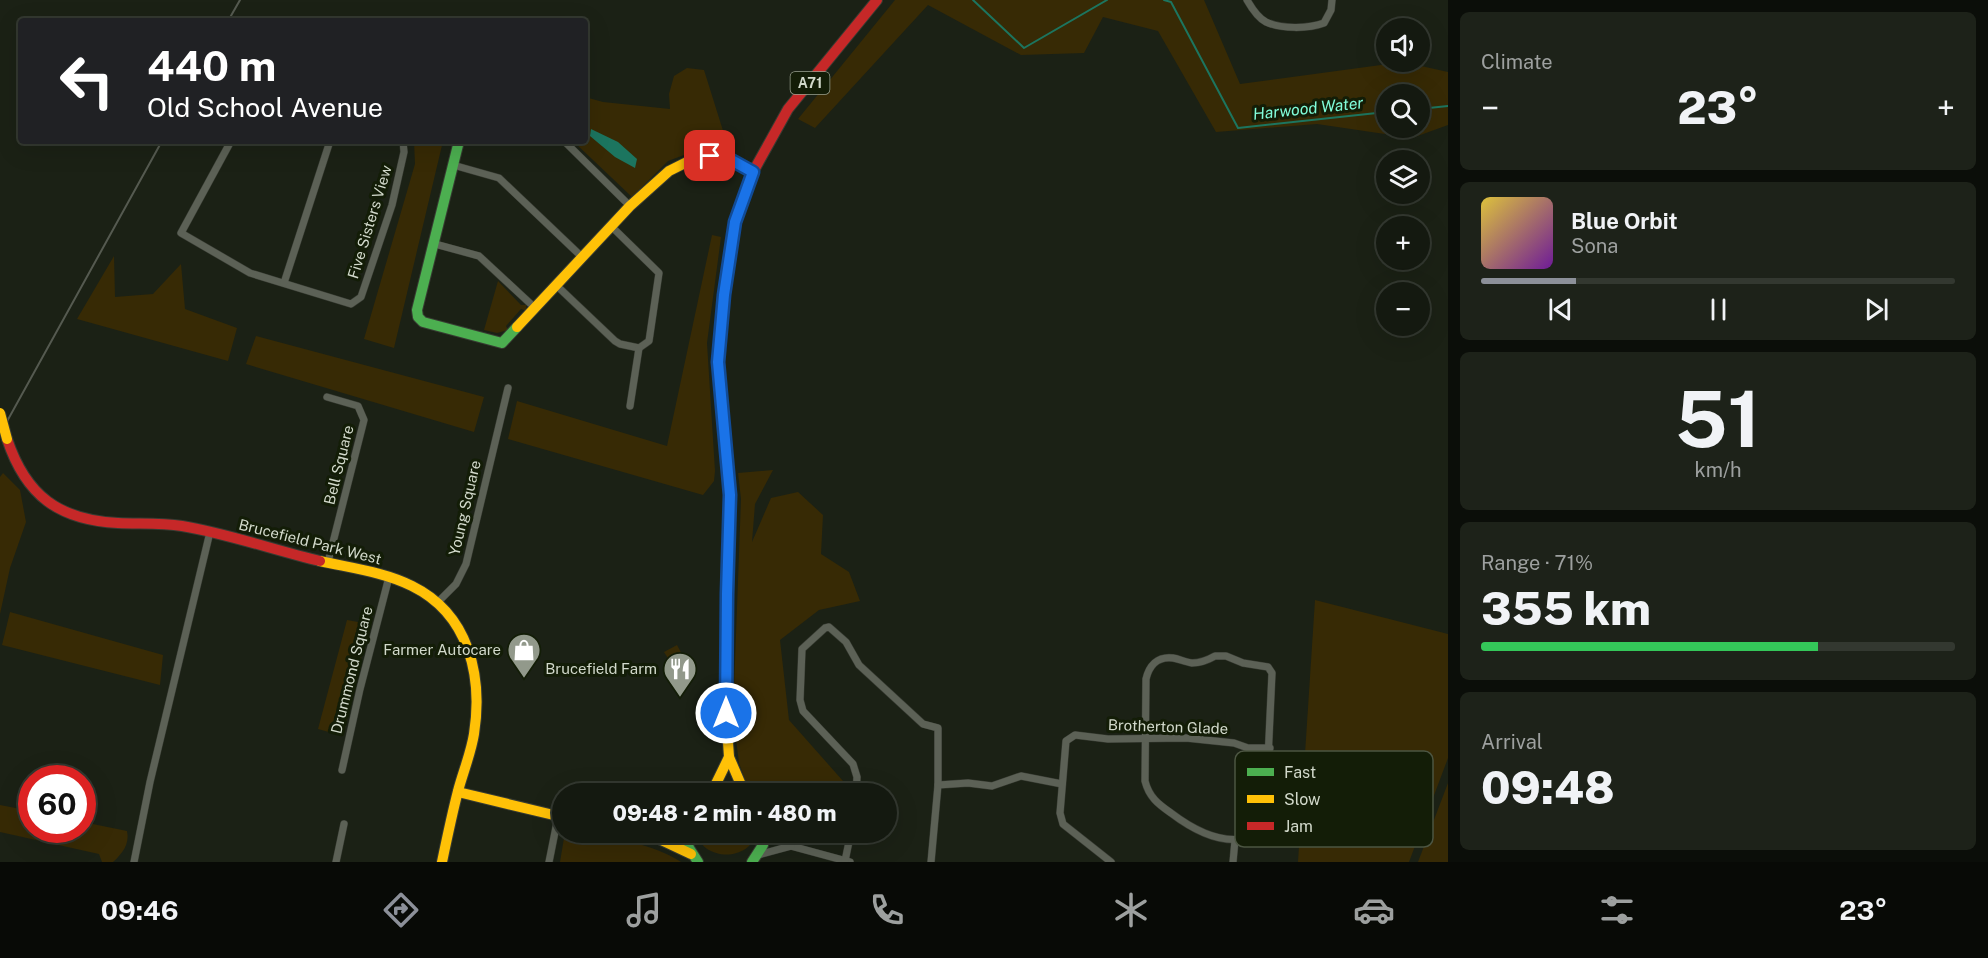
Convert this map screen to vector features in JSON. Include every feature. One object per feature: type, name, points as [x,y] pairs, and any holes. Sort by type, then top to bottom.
[{"type":"street","name":"A71","points":[[740,783],[729,757],[726,713],[730,495],[718,362],[724,295],[735,222],[753,172],[789,109],[877,0]]},
{"type":"street","points":[[1247,0],[1251,8],[1265,22],[1291,27],[1312,27],[1324,23],[1331,10],[1332,0]]},
{"type":"street","name":"Five Sisters View","points":[[229,144],[181,232],[244,270],[351,304],[361,297],[392,205],[404,152],[403,144]]},
{"type":"street","points":[[284,282],[329,144]]},
{"type":"street","points":[[458,144],[417,310],[418,317],[423,322],[502,343],[611,226],[669,171],[693,159],[724,156],[753,172]]},
{"type":"street","points":[[567,144],[630,207]]},
{"type":"street","points":[[453,165],[499,178],[582,257]]},
{"type":"street","points":[[611,226],[659,273],[649,341],[639,348],[630,406]]},
{"type":"street","points":[[435,244],[479,256],[534,307]]},
{"type":"street","points":[[556,285],[615,341],[639,348]]},
{"type":"street","name":"Young Square","points":[[438,602],[456,584],[466,564],[477,527],[508,388]]},
{"type":"street","name":"Bell Square","points":[[327,398],[358,406],[364,420],[328,562]]},
{"type":"street","name":"Brucefield Park West","points":[[0,413],[17,466],[33,489],[54,507],[68,514],[95,522],[165,524],[210,532],[389,577],[408,584],[438,602],[465,636],[475,665],[478,704],[474,736],[442,862]]},
{"type":"street","points":[[134,862],[150,782],[210,532]]},
{"type":"street","name":"Drummond Square","points":[[342,770],[389,577]]},
{"type":"street","points":[[857,783],[853,764],[803,711],[801,700],[802,649],[829,627],[846,642],[859,665],[923,724],[938,728],[938,785],[931,862]]},
{"type":"street","points":[[1233,862],[1235,840],[1200,833],[1156,802],[1148,793],[1145,781],[1145,739],[1148,670],[1154,662],[1173,658],[1194,663],[1215,656],[1226,656],[1243,663],[1268,667],[1272,673],[1270,751]]},
{"type":"street","name":"Brotherton Glade","points":[[1062,784],[1066,741],[1075,735],[1108,739],[1186,738],[1234,742],[1248,748],[1270,748]]},
{"type":"street","name":"A71","points":[[716,783],[729,757]]},
{"type":"street","points":[[938,785],[968,783],[992,786],[1021,776],[1062,784],[1060,813],[1063,824],[1111,862]]},
{"type":"street","points":[[458,792],[552,815]]},
{"type":"street","points":[[336,862],[344,824]]},
{"type":"street","points":[[549,862],[554,843]]},
{"type":"street","points":[[672,843],[694,858]]},
{"type":"street","points":[[686,843],[694,858]]},
{"type":"street","points":[[755,858],[763,843]]},
{"type":"street","points":[[787,843],[847,862],[850,843]]},
{"type":"street","points":[[755,858],[791,846]]},
{"type":"shaded area","points":[[895,0],[1204,0],[1240,84],[1376,66],[1376,72],[1430,72],[1430,68],[1448,72],[1448,125],[1430,132],[1430,84],[1376,84],[1376,133],[1317,124],[1216,132],[1158,31],[1103,17],[1084,53],[1021,55],[928,5],[815,128],[798,119]]},
{"type":"shaded area","points":[[687,68],[704,70],[730,153],[692,152],[668,161],[632,197],[576,144],[588,144],[588,98],[603,102],[670,109],[669,94],[674,76]]},
{"type":"shaded area","points":[[414,144],[442,144],[394,348],[364,339],[415,164]]},
{"type":"shaded area","points":[[712,235],[721,237],[707,343],[715,471],[714,481],[703,495],[508,439],[517,401],[667,446]]},
{"type":"shaded area","points":[[114,256],[115,297],[153,294],[181,264],[185,309],[237,328],[228,361],[77,319]]},
{"type":"shaded area","points":[[498,281],[521,305],[526,305],[527,311],[521,309],[506,326],[508,330],[497,333],[484,330]]},
{"type":"shaded area","points":[[256,336],[484,397],[474,432],[246,364]]},
{"type":"shaded area","points":[[773,470],[755,504],[752,542],[771,498],[798,492],[823,515],[821,554],[849,572],[860,601],[819,610],[780,640],[789,720],[843,783],[746,783],[739,763],[733,716],[741,499],[738,473]]},
{"type":"shaded area","points":[[3,473],[20,490],[26,522],[10,568],[0,614],[0,477]]},
{"type":"shaded area","points":[[1315,600],[1448,634],[1448,758],[1433,798],[1433,751],[1305,751]]},
{"type":"shaded area","points":[[10,612],[163,655],[160,685],[2,645]]},
{"type":"shaded area","points":[[347,620],[369,624],[343,736],[318,729]]},
{"type":"shaded area","points":[[677,645],[683,656],[671,663],[664,652]]},
{"type":"shaded area","points":[[1448,783],[1448,862],[1418,862],[1424,847],[1433,847],[1433,822]]},
{"type":"shaded area","points":[[0,805],[18,808],[18,836],[0,832]]},
{"type":"shaded area","points":[[96,825],[127,831],[126,844],[113,862],[102,862],[99,854],[50,843],[96,843]]},
{"type":"shaded area","points":[[563,843],[635,843],[657,850],[681,862],[560,862]]},
{"type":"shaded area","points":[[701,843],[751,843],[736,853],[716,853]]},
{"type":"shaded area","points":[[1299,847],[1415,847],[1409,862],[1298,862]]},
{"type":"water","points":[[591,129],[618,142],[637,159],[635,168],[615,157],[590,136]]},
{"type":"waterway","name":"Harwood Water","points":[[973,0],[1024,48],[1107,0]]},
{"type":"waterway","name":"Harwood Water","points":[[1164,0],[1171,2],[1238,128],[1376,113]]},
{"type":"waterway","name":"Harwood Water","points":[[1430,108],[1448,106]]},
{"type":"railway","points":[[230,18],[240,0]]},
{"type":"railway","points":[[0,434],[160,144]]},
{"type":"traffic: fast","points":[[458,144],[417,310],[418,317],[423,322],[502,343],[517,327]]},
{"type":"traffic: fast","points":[[688,843],[698,862]]},
{"type":"traffic: fast","points":[[752,862],[763,843]]},
{"type":"traffic: slow","points":[[517,327],[630,206],[669,171],[693,159],[724,156],[753,172]]},
{"type":"traffic: slow","points":[[723,301],[718,362],[730,495],[726,713],[729,757],[740,783]]},
{"type":"traffic: slow","points":[[0,413],[7,439]]},
{"type":"traffic: slow","points":[[320,561],[379,574],[412,586],[431,598],[447,613],[468,649],[476,690],[474,734],[442,862]]},
{"type":"traffic: slow","points":[[716,783],[729,757]]},
{"type":"traffic: slow","points":[[458,792],[552,815]]},
{"type":"traffic: slow","points":[[668,843],[691,854]]},
{"type":"traffic: jam","points":[[723,301],[736,222],[753,172],[788,109],[877,0]]},
{"type":"traffic: jam","points":[[7,439],[24,476],[35,490],[62,510],[78,517],[118,523],[182,526],[217,533],[320,561]]},
{"type":"place","name":"Farmer Autocare","points":[[524,679]]},
{"type":"place","name":"Brucefield Farm","points":[[680,698]]},
{"type":"route","points":[[710,156],[724,156],[753,172],[735,222],[724,295],[718,362],[730,495],[726,713]]}]
